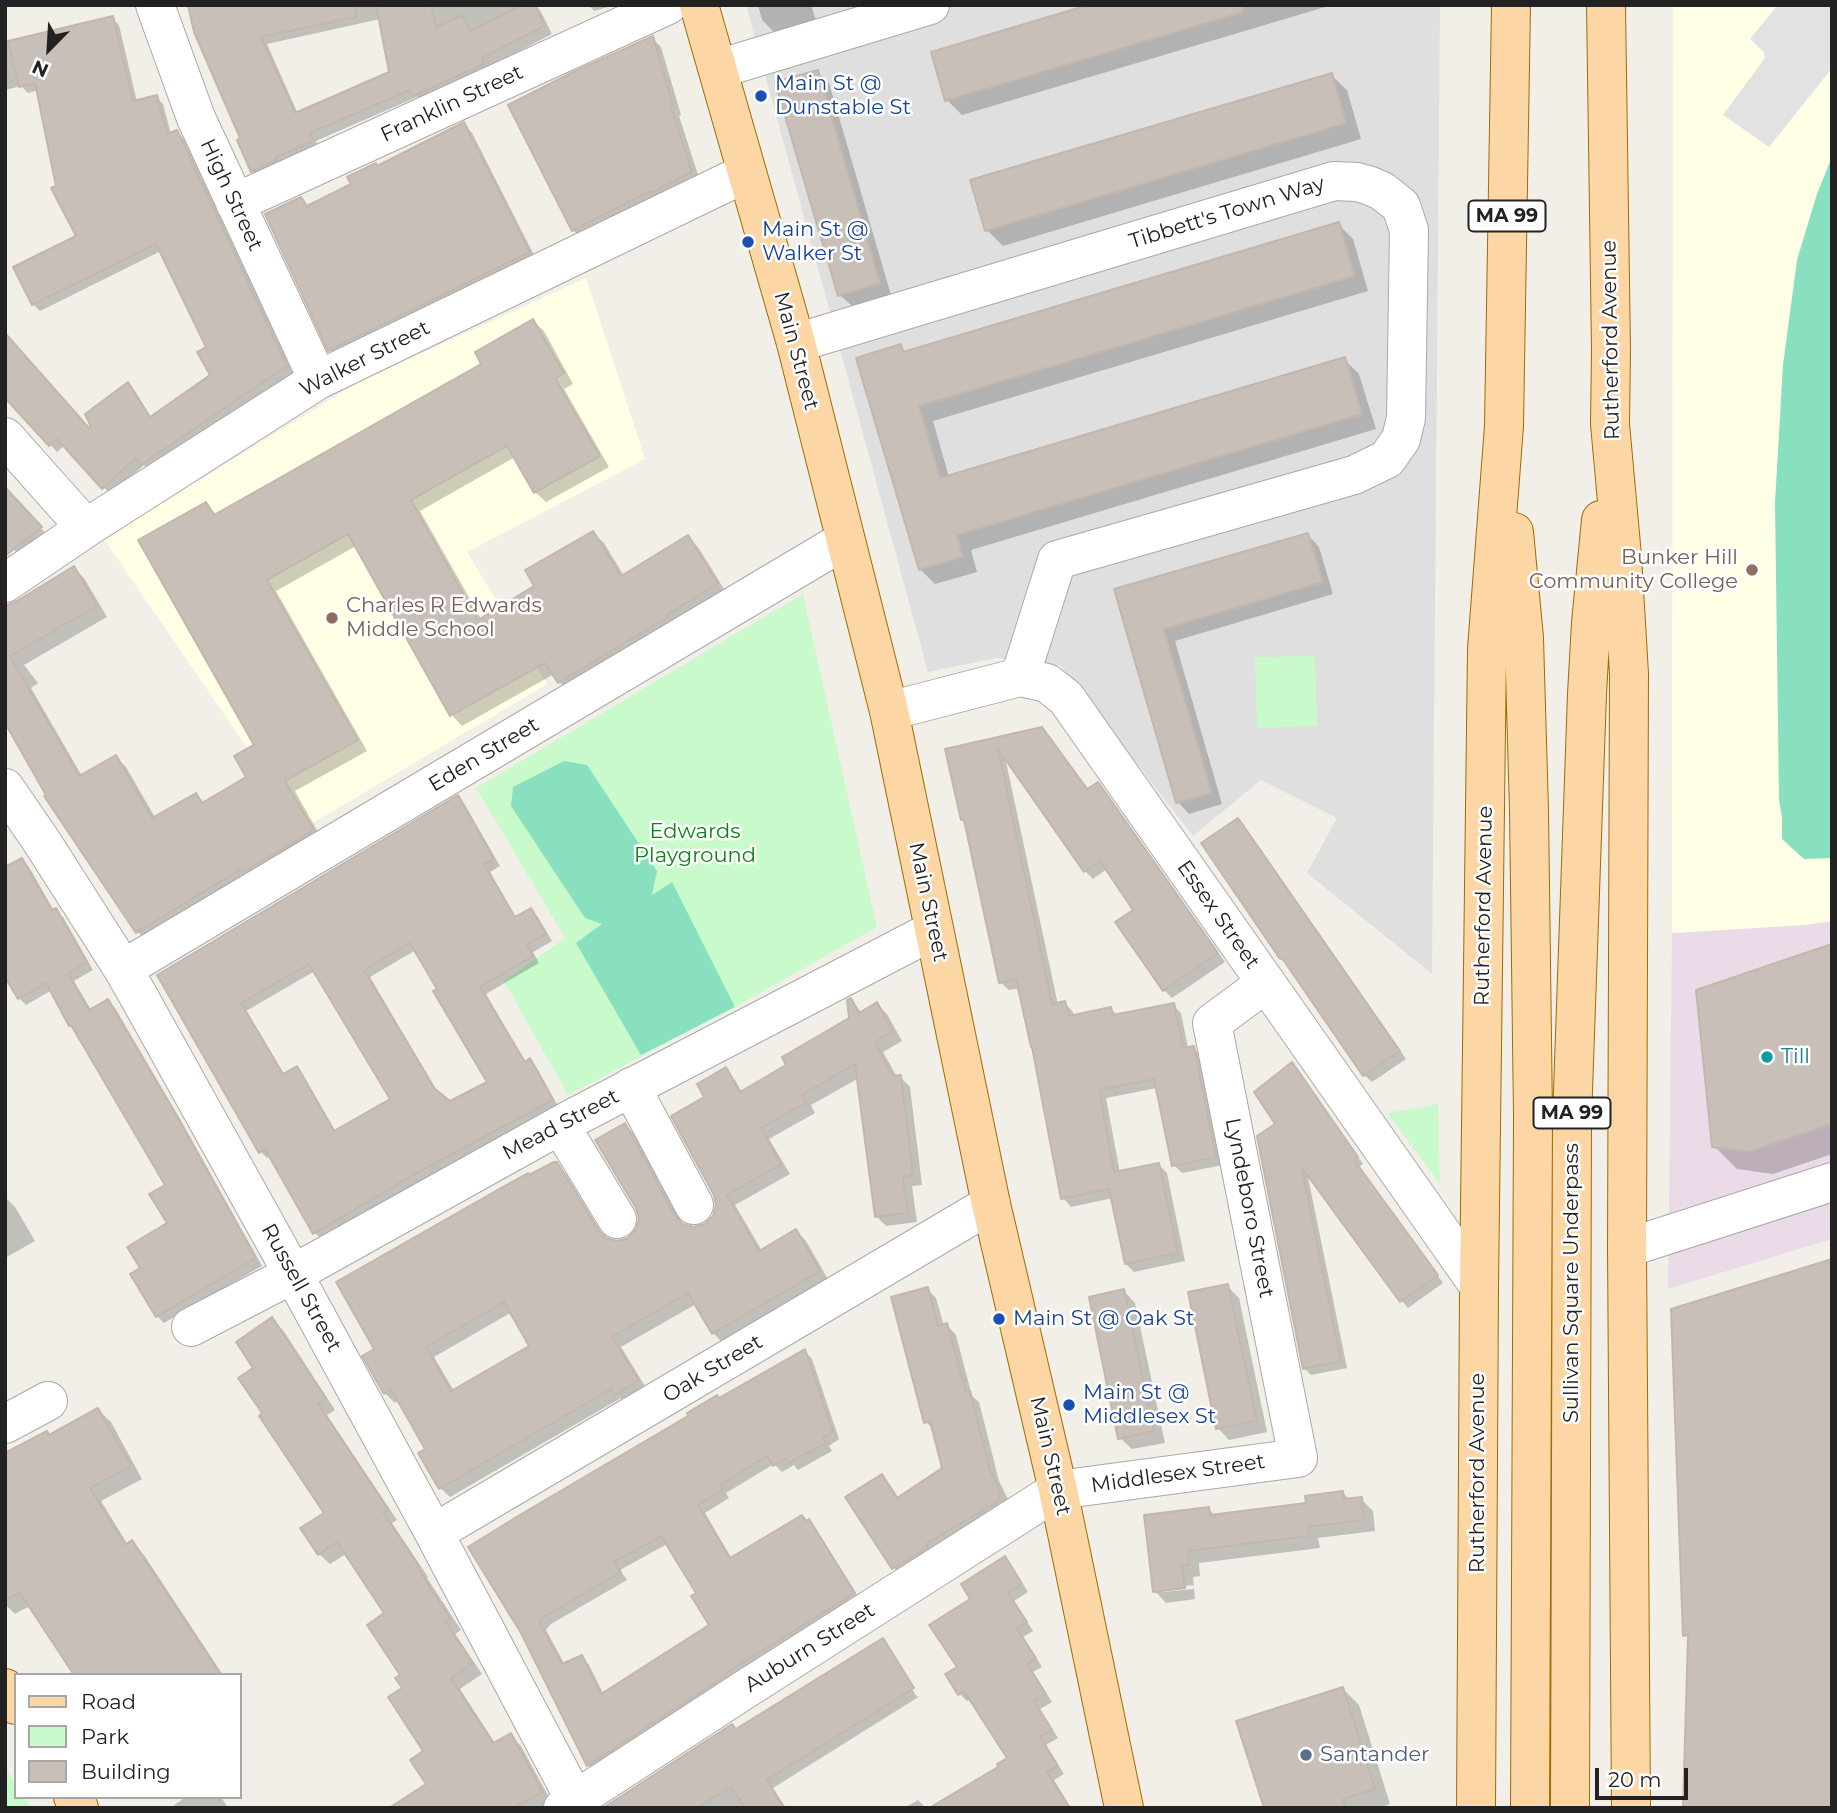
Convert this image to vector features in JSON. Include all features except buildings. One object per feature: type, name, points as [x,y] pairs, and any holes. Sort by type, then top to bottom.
[{"type":"main road","name":"Main Street","points":[[699,5],[796,342],[889,711],[991,1204],[1058,1490],[1117,1804]]},
{"type":"main road","name":"Rutherford Avenue","points":[[1476,1808],[1487,649],[1504,426],[1511,5]]},
{"type":"main road","name":"Rutherford Avenue","points":[[1606,5],[1611,424],[1629,674],[1631,1808]]},
{"type":"main road","name":"Sullivan Square Underpass","points":[[1570,1808],[1573,1084],[1587,682],[1611,424]]},
{"type":"main road","name":"Sullivan Square Underpass","points":[[1504,426],[1524,638],[1529,810],[1533,1115],[1530,1808]]},
{"type":"street","name":"High Street","points":[[155,5],[196,118],[318,380]]},
{"type":"street","name":"Franklin Street","points":[[235,203],[668,5]]},
{"type":"street","points":[[718,69],[930,5]]},
{"type":"street","name":"Walker Street","points":[[5,583],[318,380],[746,173]]},
{"type":"street","name":"Tibbett's Town Way","points":[[796,342],[1334,181],[1368,184],[1401,206],[1409,230],[1406,418],[1401,439],[1387,459],[1354,475],[1057,560],[1020,677]]},
{"type":"street","points":[[5,437],[86,528]]},
{"type":"street","name":"Eden Street","points":[[123,969],[845,540]]},
{"type":"street","points":[[889,711],[1020,677]]},
{"type":"street","name":"Essex Street","points":[[1020,677],[1046,683],[1066,698],[1479,1286]]},
{"type":"street","name":"Russell Street","points":[[5,788],[123,969],[293,1274],[434,1533],[569,1804]]},
{"type":"street","name":"Mead Street","points":[[191,1327],[293,1274],[631,1087],[934,930]]},
{"type":"street","name":"Lyndeboro Street","points":[[1266,983],[1212,1023],[1298,1458]]},
{"type":"street","points":[[631,1087],[694,1205]]},
{"type":"street","points":[[560,1125],[617,1219]]},
{"type":"street","points":[[1628,1248],[1832,1182]]},
{"type":"street","name":"Oak Street","points":[[434,1533],[991,1204]]},
{"type":"street","points":[[5,1424],[48,1401]]},
{"type":"street","name":"Middlesex Street","points":[[1058,1490],[1298,1458]]},
{"type":"street","name":"Auburn Street","points":[[569,1804],[1058,1490]]},
{"type":"shaded area","points":[[746,5],[1440,5],[1432,974],[1307,873],[1337,818],[1261,780],[1193,836],[1061,666],[997,658],[928,672]]},
{"type":"shaded area","name":"Bunker Hill Community College","points":[[1673,5],[1832,5],[1832,921],[1672,933]]},
{"type":"shaded area","points":[[1778,5],[1832,5],[1832,68],[1769,147],[1723,115],[1765,58],[1764,52],[1750,39]]},
{"type":"shaded area","name":"Charles R Edwards Middle School","points":[[586,278],[645,459],[467,552],[547,684],[303,829],[104,539],[359,382]]},
{"type":"shaded area","points":[[1832,921],[1832,1239],[1668,1289],[1672,933]]},
{"type":"green space","points":[[1832,157],[1832,858],[1804,859],[1782,839],[1779,799],[1775,502],[1783,365],[1797,260],[1817,194]]},
{"type":"green space","name":"Edwards Playground","points":[[803,594],[877,927],[735,1007],[568,1095],[504,981],[565,938],[476,788]]},
{"type":"green space","points":[[1315,656],[1317,726],[1257,728],[1255,657]]},
{"type":"green space","points":[[564,761],[587,765],[657,871],[652,895],[672,882],[735,1007],[641,1055],[576,943],[602,924],[585,918],[511,806],[513,787]]},
{"type":"green space","points":[[1438,1104],[1440,1184],[1387,1113]]},
{"type":"green space","points":[[5,1767],[14,1781],[14,1799],[25,1799],[31,1808],[5,1808]]},
{"type":"place","name":"Main St @ Dunstable St","points":[[761,96]]},
{"type":"place","name":"Main St @ Walker St","points":[[748,242]]},
{"type":"place","name":"Bunker Hill Community College","points":[[1752,570]]},
{"type":"place","name":"Charles R Edwards Middle School","points":[[332,618]]},
{"type":"place","name":"Till","points":[[1767,1057]]},
{"type":"place","name":"Main St @ Oak St","points":[[999,1319]]},
{"type":"place","name":"Main St @ Middlesex St","points":[[1069,1405]]},
{"type":"place","name":"Santander","points":[[1306,1755]]}]
